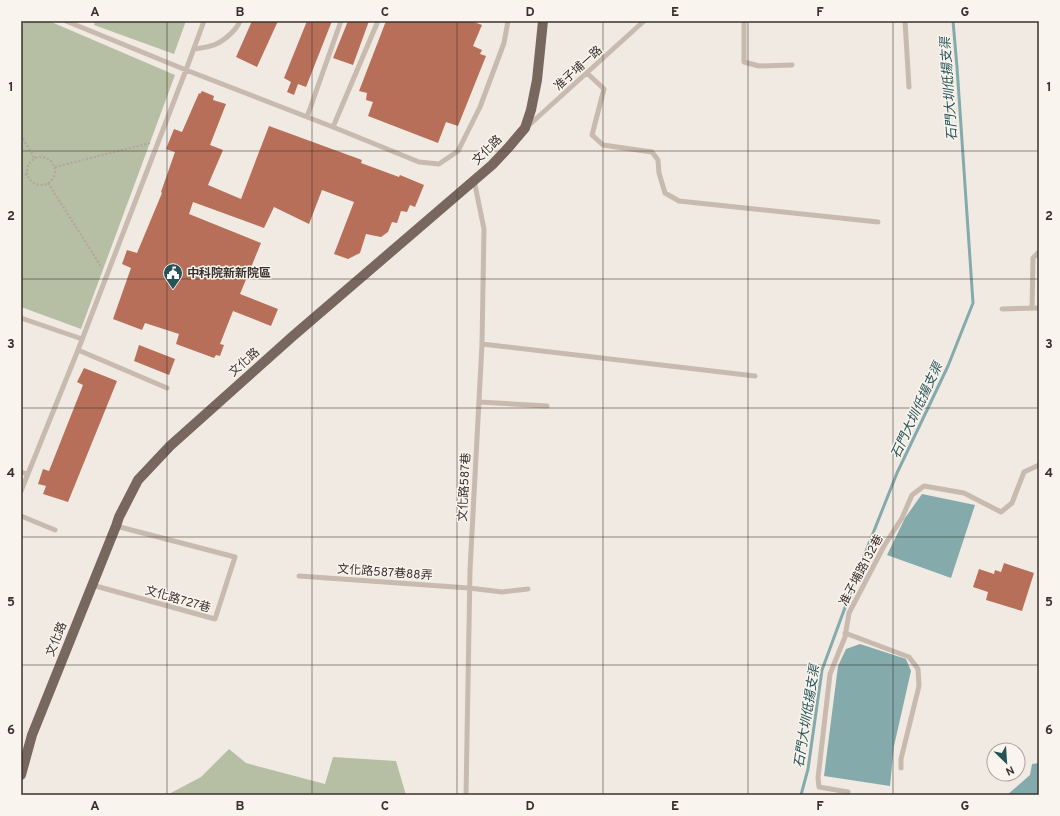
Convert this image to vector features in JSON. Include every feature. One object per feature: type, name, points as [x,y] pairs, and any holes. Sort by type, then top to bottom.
[{"type":"main road","name":"文化路","points":[[21,775],[32,735],[119,517],[138,480],[170,446],[293,336],[492,165],[508,148],[525,128],[531,110],[537,80],[543,21]]},
{"type":"lane","points":[[66,21],[419,162],[439,164],[458,150],[480,107],[504,43],[508,21]]},
{"type":"lane","points":[[21,491],[78,350],[204,21]]},
{"type":"lane","points":[[194,49],[212,46],[229,36],[240,21]]},
{"type":"lane","points":[[307,117],[342,21]]},
{"type":"lane","points":[[333,127],[378,21]]},
{"type":"lane","name":"准子埔一路","points":[[525,128],[644,21]]},
{"type":"lane","points":[[744,21],[744,62],[759,66],[792,65]]},
{"type":"lane","points":[[905,21],[909,87]]},
{"type":"lane","points":[[587,73],[604,89],[592,135],[603,145],[652,152],[658,160],[659,173],[664,193],[679,201],[878,222]]},
{"type":"lane","name":"文化路587巷","points":[[466,795],[469,588],[482,344],[484,229],[474,180]]},
{"type":"lane","points":[[1032,308],[1033,258],[1039,252]]},
{"type":"lane","points":[[1002,309],[1039,308]]},
{"type":"lane","points":[[21,318],[82,338]]},
{"type":"lane","points":[[482,344],[755,376]]},
{"type":"lane","points":[[78,350],[167,388]]},
{"type":"lane","points":[[478,402],[547,406]]},
{"type":"lane","name":"准子埔路132巷","points":[[848,792],[819,787],[818,778],[830,674],[845,637],[849,612],[884,546],[902,518],[912,496],[924,486],[964,493],[1001,512],[1012,503],[1024,472],[1039,466]]},
{"type":"lane","points":[[21,472],[27,474]]},
{"type":"lane","points":[[21,516],[55,530]]},
{"type":"lane","name":"文化路727巷","points":[[92,585],[215,619],[235,557],[116,526]]},
{"type":"lane","name":"文化路587巷88弄","points":[[299,576],[469,588],[502,592],[528,589]]},
{"type":"lane","points":[[846,633],[909,657],[918,669],[919,686],[900,759],[901,768]]},
{"type":"path","points":[[21,135],[35,159]]},
{"type":"path","points":[[55,167],[159,140]]},
{"type":"path","points":[[40,157],[45,158],[53,163],[55,172],[52,181],[44,185],[35,184],[32,181],[28,174],[29,165],[35,159],[40,157]]},
{"type":"path","points":[[21,176],[28,174]]},
{"type":"path","points":[[48,183],[106,276]]},
{"type":"green space","points":[[24,21],[49,21],[175,75],[81,329],[21,307],[21,30]]},
{"type":"green space","points":[[95,21],[186,21],[174,54],[94,25]]},
{"type":"green space","points":[[229,749],[246,763],[325,784],[333,757],[396,761],[406,795],[167,795],[201,777]]},
{"type":"water","points":[[922,494],[975,505],[951,578],[887,555],[905,518]]},
{"type":"water","points":[[860,644],[906,659],[911,671],[894,746],[890,786],[824,776],[838,666],[846,649]]},
{"type":"water","points":[[1039,763],[1039,795],[1007,795],[1022,782],[1026,782],[1026,778],[1030,775],[1032,764]]},
{"type":"building","points":[[252,21],[278,21],[257,67],[236,57]]},
{"type":"building","points":[[307,21],[332,21],[306,87],[298,84],[294,95],[287,92],[291,82],[284,78]]},
{"type":"building","points":[[348,21],[369,21],[353,65],[333,58]]},
{"type":"building","points":[[386,21],[471,21],[482,25],[473,46],[482,50],[480,54],[486,56],[458,126],[446,122],[438,143],[368,116],[373,102],[366,100],[367,93],[359,91]]},
{"type":"building","points":[[202,91],[214,96],[213,100],[226,104],[210,145],[223,150],[208,185],[241,199],[269,126],[362,160],[361,163],[399,177],[400,175],[424,185],[415,207],[410,205],[407,212],[401,211],[397,223],[392,222],[388,232],[381,237],[366,234],[360,253],[348,259],[334,254],[354,202],[322,190],[309,224],[274,207],[264,228],[193,202],[189,214],[261,243],[240,294],[278,309],[271,326],[233,311],[220,344],[224,345],[220,356],[216,355],[214,358],[176,344],[179,334],[145,323],[142,330],[113,319],[131,268],[122,264],[127,250],[137,253],[162,193],[161,192],[175,152],[166,149],[174,129],[182,132],[199,93],[200,94]]},
{"type":"building","points":[[139,345],[175,359],[169,375],[134,361]]},
{"type":"building","points":[[84,368],[117,381],[68,502],[43,494],[46,486],[38,484],[43,469],[49,471],[83,385],[77,382]]},
{"type":"building","points":[[1004,563],[1034,573],[1022,611],[986,600],[988,592],[973,587],[979,569],[994,574],[995,570],[1001,572]]},
{"type":"waterway","name":"石門大圳低揚支渠","points":[[801,795],[808,769],[822,670],[864,556],[897,473],[948,366],[973,303],[953,21]]},
{"type":"place","name":"中科院新新院區","points":[[173,290]]}]
